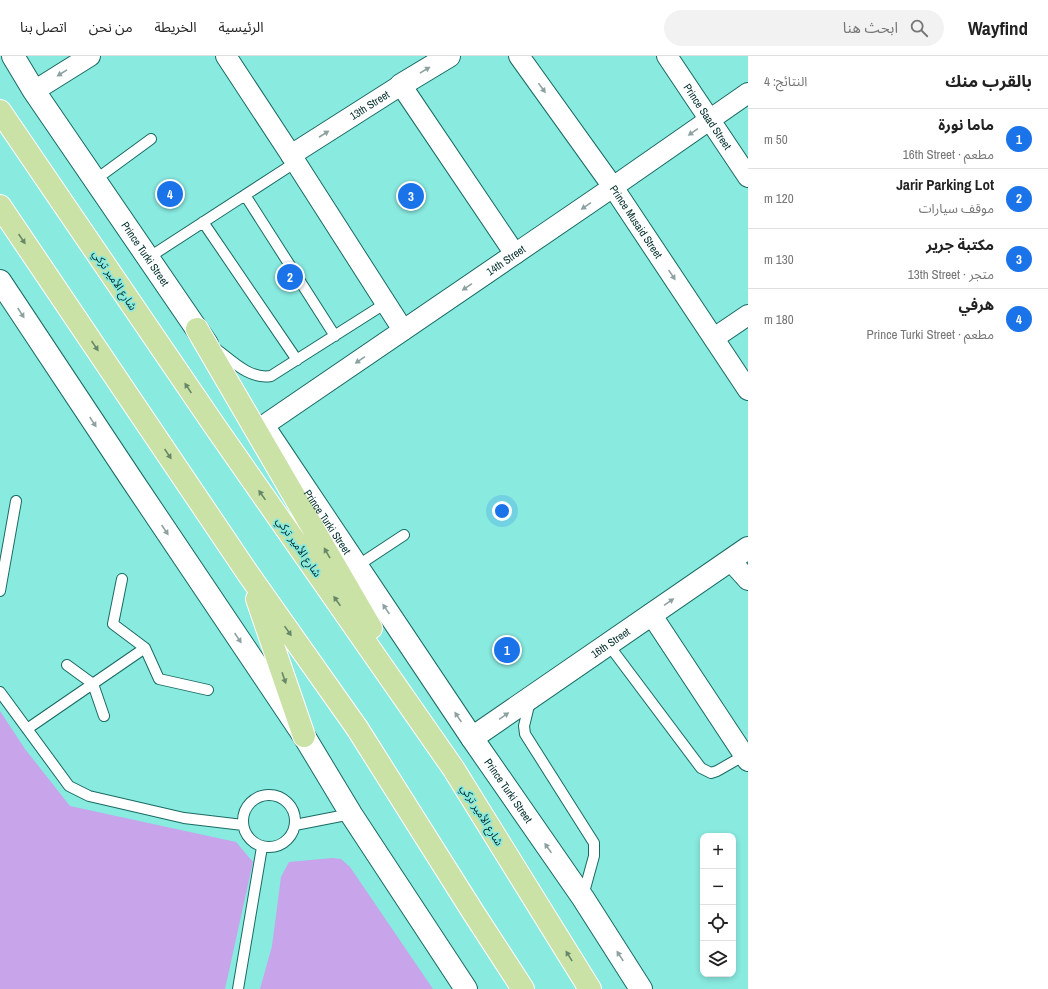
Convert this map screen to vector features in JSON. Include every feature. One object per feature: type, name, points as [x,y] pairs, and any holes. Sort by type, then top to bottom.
[{"type":"main road","name":"شارع الأمير تركي","points":[[0,111],[214,425],[453,768],[590,989]]},
{"type":"main road","points":[[0,206],[249,575],[357,728],[523,989]]},
{"type":"main road","points":[[201,335],[453,768]]},
{"type":"main road","points":[[249,575],[304,736]]},
{"type":"street","name":"Prince Turki Street","points":[[13,56],[34,91],[263,426],[472,738],[583,898],[641,989]]},
{"type":"street","points":[[34,91],[90,56]]},
{"type":"street","points":[[226,56],[403,330]]},
{"type":"street","name":"13th Street","points":[[293,158],[401,85],[449,56]]},
{"type":"street","name":"Prince Musaid Street","points":[[519,56],[613,188],[748,390]]},
{"type":"street","name":"Prince Saad Street","points":[[667,56],[748,177]]},
{"type":"street","points":[[401,85],[515,254]]},
{"type":"street","name":"14th Street","points":[[263,426],[613,188],[748,93]]},
{"type":"street","points":[[0,281],[304,736],[351,814],[466,989]]},
{"type":"street","points":[[714,338],[748,315]]},
{"type":"street","points":[[739,554],[748,580]]},
{"type":"street","name":"16th Street","points":[[472,738],[739,554]]},
{"type":"street","points":[[651,614],[746,758]]},
{"type":"lane","points":[[95,180],[151,139]]},
{"type":"lane","points":[[148,258],[245,195],[293,158]]},
{"type":"lane","points":[[245,195],[335,336]]},
{"type":"lane","points":[[203,222],[297,360]]},
{"type":"lane","points":[[201,335],[241,367],[254,375],[264,378],[271,376],[386,303]]},
{"type":"lane","points":[[0,591],[16,501]]},
{"type":"lane","points":[[357,566],[404,535]]},
{"type":"lane","points":[[122,579],[113,624],[145,648],[160,679],[208,690]]},
{"type":"lane","points":[[608,644],[701,768],[710,773],[746,758]]},
{"type":"lane","points":[[27,729],[145,648]]},
{"type":"lane","points":[[67,664],[93,684],[104,716]]},
{"type":"lane","points":[[0,692],[69,786],[89,796],[191,820],[243,825]]},
{"type":"lane","points":[[530,698],[524,726],[525,734],[594,843],[594,856],[583,898]]},
{"type":"lane","points":[[271,795],[286,802],[292,809],[295,825],[292,834],[287,840],[279,845],[262,847],[249,838],[244,830],[244,814],[248,806],[254,800],[262,796],[271,795]]},
{"type":"lane","points":[[295,825],[351,814]]},
{"type":"lane","points":[[238,989],[262,847]]},
{"type":"shaded area","points":[[0,711],[25,749],[70,806],[236,842],[253,862],[225,989],[0,989]]},
{"type":"shaded area","points":[[332,858],[341,859],[350,867],[433,989],[260,989],[272,946],[281,877],[289,862]]},
{"type":"place","name":"هرفي","points":[[170,194]]},
{"type":"place","name":"مكتبة جرير","points":[[411,196]]},
{"type":"place","name":"Jarir Parking Lot","points":[[290,277]]},
{"type":"place","name":"ماما نورة","points":[[507,650]]}]
